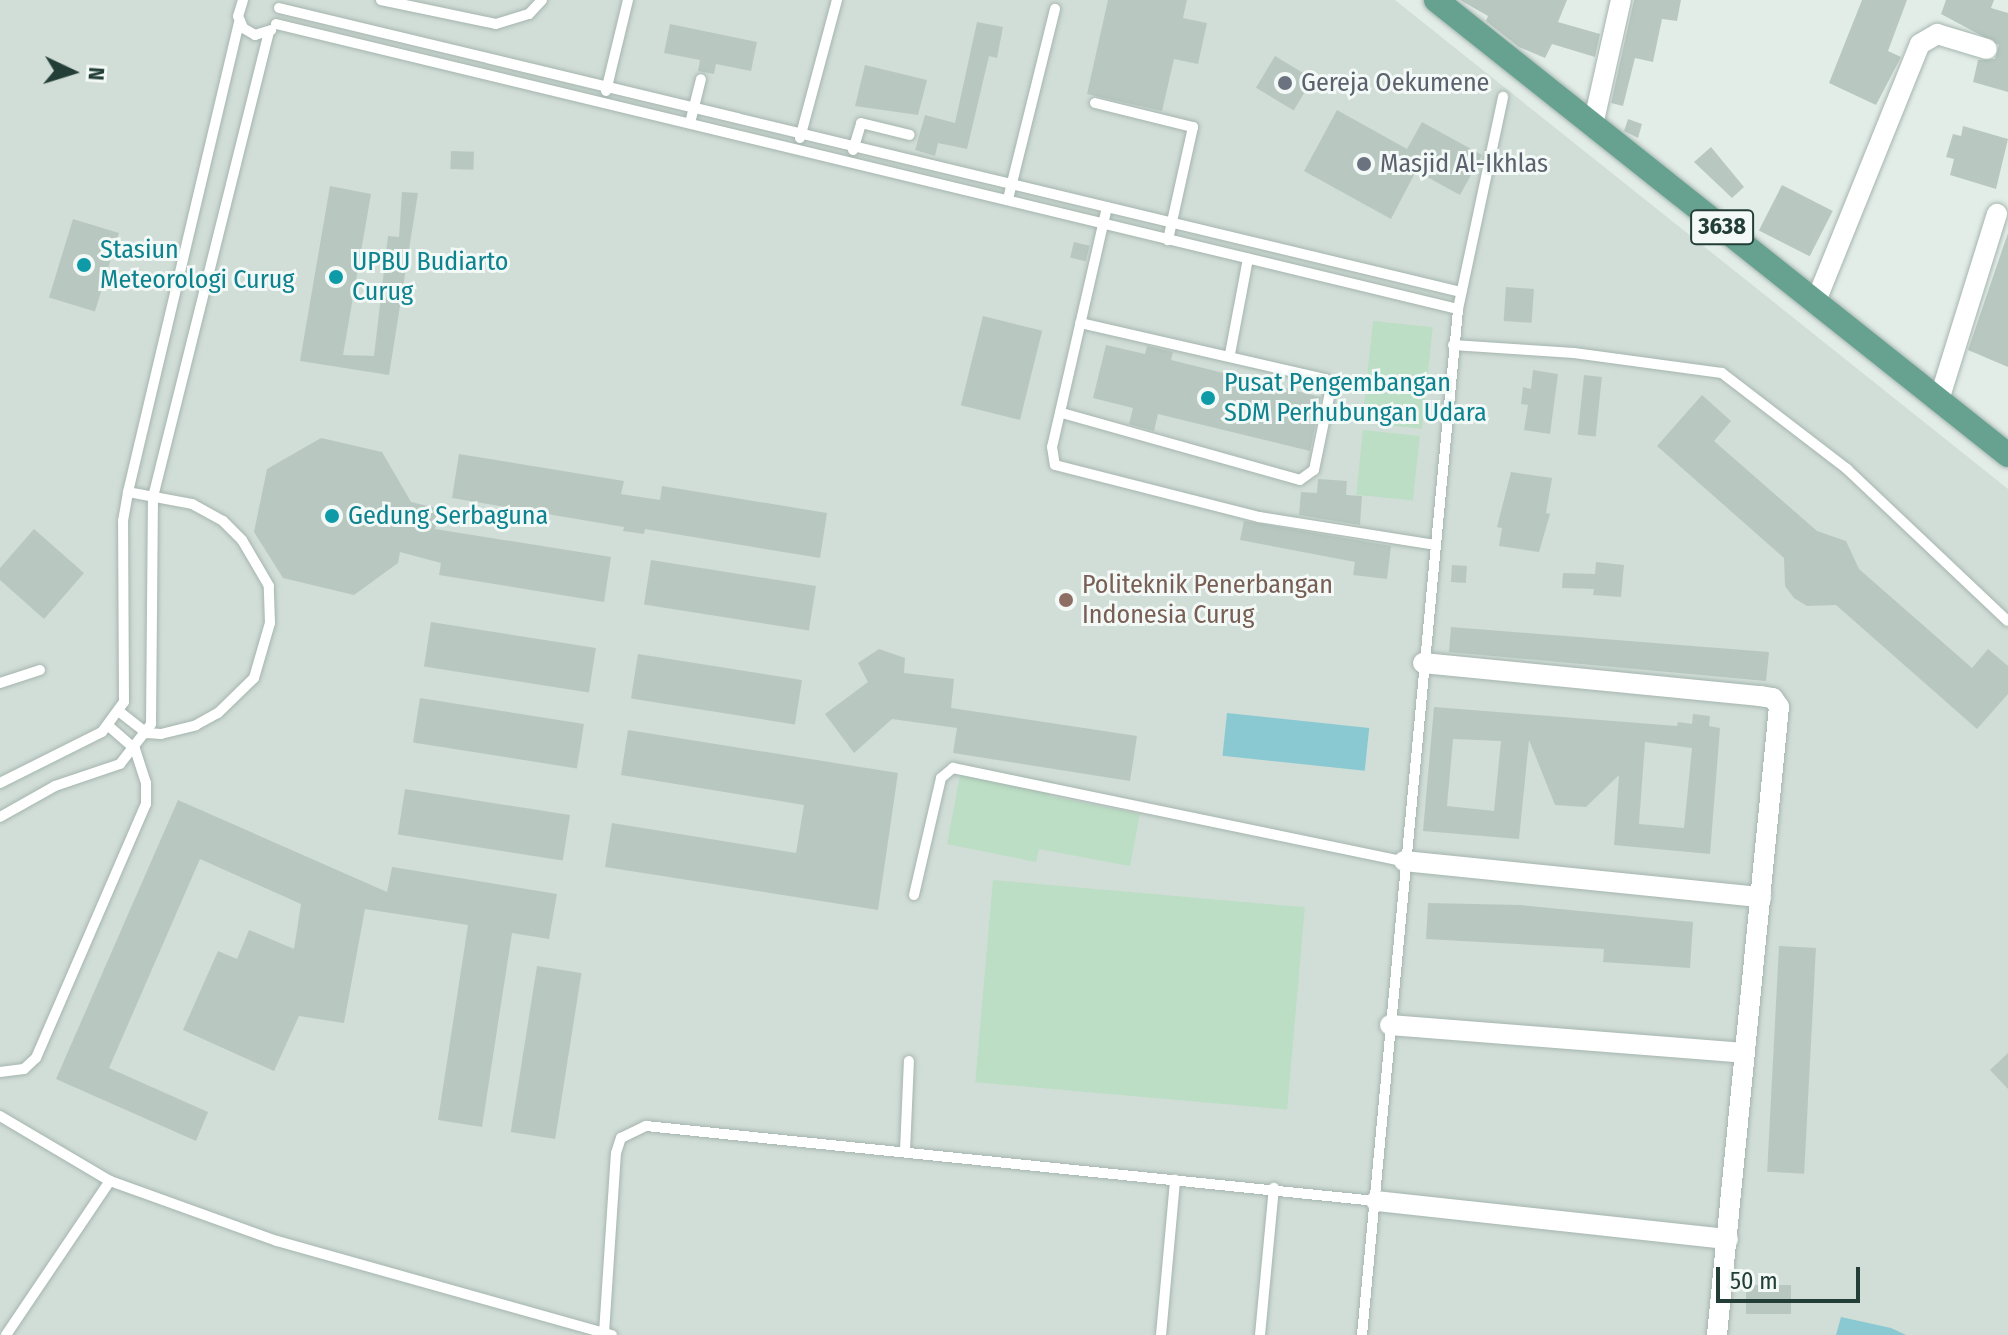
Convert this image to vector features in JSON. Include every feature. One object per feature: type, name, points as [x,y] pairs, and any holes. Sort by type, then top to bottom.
[{"type":"main road","name":"3638","points":[[1436,0],[2008,455]]},
{"type":"street","points":[[1593,125],[1621,0]]},
{"type":"street","points":[[1816,301],[1920,44],[1937,34],[1987,49]]},
{"type":"street","points":[[1939,400],[1997,214]]},
{"type":"street","points":[[1423,663],[1773,698],[1778,721],[1717,1335]]},
{"type":"street","points":[[1404,861],[1761,897]]},
{"type":"street","points":[[1390,1025],[1744,1053]]},
{"type":"street","points":[[1376,1201],[1728,1239]]},
{"type":"lane","points":[[0,783],[109,726],[121,713],[126,693],[123,521],[243,0]]},
{"type":"lane","points":[[381,0],[496,24],[529,14],[542,0]]},
{"type":"lane","points":[[604,102],[628,0]]},
{"type":"lane","points":[[797,147],[837,0]]},
{"type":"lane","points":[[0,817],[55,786],[107,771],[135,749],[147,733],[153,712],[153,497],[276,3],[607,87],[1461,292]]},
{"type":"lane","points":[[1008,199],[1055,9]]},
{"type":"lane","points":[[239,23],[255,35],[272,28],[604,102],[1458,309]]},
{"type":"lane","points":[[690,123],[701,79]]},
{"type":"lane","points":[[1362,1335],[1453,345],[1461,292],[1503,97]]},
{"type":"lane","points":[[1095,103],[1193,127],[1168,240]]},
{"type":"lane","points":[[851,160],[861,123],[910,135]]},
{"type":"lane","points":[[1107,207],[1051,458],[1066,470],[1259,517],[1435,545]]},
{"type":"lane","points":[[1230,354],[1248,259]]},
{"type":"lane","points":[[1062,413],[1300,480],[1309,478],[1329,384],[1230,354],[1080,323]]},
{"type":"lane","points":[[1453,345],[1574,353],[1722,373],[1847,469],[2008,621]]},
{"type":"lane","points":[[121,713],[147,733],[196,725],[237,699],[254,678],[267,645],[270,601],[269,586],[242,540],[223,521],[201,507],[128,492]]},
{"type":"lane","points":[[0,683],[40,670]]},
{"type":"lane","points":[[0,1072],[24,1069],[36,1058],[143,811],[146,783],[135,749],[109,726]]},
{"type":"lane","points":[[914,895],[941,778],[953,768],[1404,861]]},
{"type":"lane","points":[[905,1151],[909,1061]]},
{"type":"lane","points":[[0,1110],[3,1118],[110,1181],[277,1241],[608,1334],[616,1153],[621,1138],[635,1129],[905,1151],[955,1161],[1274,1188],[1376,1201]]},
{"type":"lane","points":[[1161,1335],[1175,1180]]},
{"type":"lane","points":[[6,1335],[110,1181]]},
{"type":"lane","points":[[1260,1335],[1274,1188]]},
{"type":"shaded area","name":"Politeknik Penerbangan Indonesia Curug","points":[[0,0],[1395,0],[2008,489],[2008,1335],[0,1335]]},
{"type":"green space","points":[[1373,321],[1433,327],[1422,429],[1362,422]]},
{"type":"green space","points":[[1363,430],[1420,436],[1413,501],[1356,495]]},
{"type":"green space","points":[[962,765],[1052,782],[1049,796],[1140,814],[1130,866],[1039,849],[1036,862],[947,844]]},
{"type":"green space","points":[[993,880],[1305,907],[1287,1110],[975,1082]]},
{"type":"water","points":[[1227,713],[1369,728],[1365,771],[1223,756]]},
{"type":"water","points":[[1841,1317],[1891,1328],[1906,1335],[1836,1335]]},
{"type":"building","points":[[1108,0],[1187,0],[1183,18],[1207,23],[1198,64],[1174,59],[1162,111],[1087,94]]},
{"type":"building","points":[[1460,0],[1567,0],[1558,22],[1600,34],[1595,57],[1552,44],[1545,58],[1519,47],[1486,21],[1488,16]]},
{"type":"building","points":[[1634,0],[1681,0],[1677,21],[1662,19],[1653,62],[1635,58],[1623,106],[1611,103]]},
{"type":"building","points":[[1862,0],[1907,0],[1888,51],[1901,57],[1876,105],[1829,83]]},
{"type":"building","points":[[1946,0],[1994,0],[1991,8],[2008,13],[2008,92],[1973,82],[1978,60],[1995,59],[1999,45],[1941,14]]},
{"type":"building","points":[[977,22],[1003,27],[997,58],[989,56],[967,149],[938,143],[935,156],[915,150],[925,115],[955,123]]},
{"type":"building","points":[[670,24],[757,42],[751,71],[716,64],[714,74],[698,71],[700,60],[664,53]]},
{"type":"building","name":"Gereja Oekumene","points":[[1275,56],[1313,79],[1294,110],[1256,88]]},
{"type":"building","points":[[865,65],[927,80],[918,115],[855,106]]},
{"type":"building","name":"Masjid Al-Ikhlas","points":[[1337,110],[1407,149],[1422,122],[1482,155],[1460,195],[1416,171],[1391,219],[1304,171]]},
{"type":"building","points":[[1628,119],[1642,124],[1638,138],[1624,131]]},
{"type":"building","points":[[1963,126],[2008,139],[1996,189],[1950,175],[1954,159],[1946,157],[1953,134],[1961,136]]},
{"type":"building","points":[[1711,147],[1744,187],[1732,198],[1694,162]]},
{"type":"building","points":[[451,151],[474,152],[473,170],[450,169]]},
{"type":"building","points":[[1782,185],[1833,211],[1810,256],[1759,230]]},
{"type":"building","name":"UPBU Budiarto Curug","points":[[330,186],[371,194],[343,355],[374,356],[388,236],[399,237],[402,192],[418,193],[389,375],[300,361]]},
{"type":"building","name":"Stasiun Meteorologi Curug","points":[[73,219],[119,233],[95,311],[49,297]]},
{"type":"building","points":[[2008,233],[2008,367],[1968,350]]},
{"type":"building","points":[[1074,242],[1090,246],[1086,261],[1070,258]]},
{"type":"building","points":[[1506,287],[1534,289],[1532,323],[1504,321]]},
{"type":"building","points":[[983,316],[1042,331],[1020,420],[961,405]]},
{"type":"building","name":"Pusat Pengembangan SDM Perhubungan Udara","points":[[1106,345],[1145,354],[1147,346],[1173,352],[1171,360],[1321,397],[1310,451],[1158,414],[1154,431],[1129,424],[1133,408],[1093,398]]},
{"type":"building","points":[[1533,370],[1558,374],[1550,434],[1524,430],[1528,405],[1521,404],[1523,387],[1531,389]]},
{"type":"building","points":[[1584,375],[1602,377],[1596,437],[1578,435]]},
{"type":"building","points":[[1702,395],[1731,421],[1714,441],[1817,531],[1846,541],[1859,569],[1972,668],[1988,649],[2008,666],[2008,694],[1977,729],[1836,605],[1807,606],[1794,598],[1785,586],[1784,558],[1657,446]]},
{"type":"building","name":"Gedung Serbaguna","points":[[321,438],[382,452],[411,502],[440,509],[435,529],[611,557],[604,602],[439,575],[441,563],[400,552],[398,563],[354,595],[283,578],[254,532],[267,469]]},
{"type":"building","points":[[459,454],[624,481],[621,494],[660,500],[662,486],[827,513],[820,558],[645,529],[644,534],[623,531],[624,527],[452,498]]},
{"type":"building","points":[[1511,472],[1552,478],[1546,513],[1550,514],[1539,552],[1499,546],[1502,528],[1497,527]]},
{"type":"building","points":[[1318,479],[1347,481],[1346,495],[1362,496],[1360,525],[1299,515],[1301,492],[1317,493]]},
{"type":"building","points":[[1244,521],[1391,546],[1387,579],[1353,575],[1355,562],[1240,540]]},
{"type":"building","points":[[34,529],[84,573],[44,619],[0,580],[0,568]]},
{"type":"building","points":[[651,560],[816,586],[809,631],[644,604]]},
{"type":"building","points":[[1596,562],[1624,565],[1621,597],[1593,595],[1594,589],[1562,588],[1563,573],[1595,574]]},
{"type":"building","points":[[1452,565],[1467,566],[1466,583],[1451,582]]},
{"type":"building","points":[[431,622],[596,648],[589,693],[424,666]]},
{"type":"building","points":[[1451,627],[1769,652],[1766,681],[1449,652]]},
{"type":"building","points":[[879,649],[905,658],[904,673],[954,679],[951,708],[1137,736],[1130,781],[953,753],[957,728],[892,719],[854,753],[825,714],[868,682],[858,663]]},
{"type":"building","points":[[638,654],[802,680],[795,724],[631,698]]},
{"type":"building","points":[[420,698],[584,724],[577,768],[413,742]]},
{"type":"building","points":[[1434,707],[1677,726],[1678,722],[1692,724],[1693,714],[1710,716],[1709,726],[1720,728],[1710,854],[1614,845],[1619,775],[1586,807],[1555,805],[1529,740],[1519,839],[1423,831]],"holes":[[[1453,739],[1501,741],[1494,811],[1447,806]],[[1645,742],[1692,748],[1684,828],[1639,824]]]},
{"type":"building","points":[[628,730],[898,773],[878,910],[605,867],[612,823],[796,853],[804,805],[621,775]]},
{"type":"building","points":[[405,789],[570,815],[563,861],[398,834]]},
{"type":"building","points":[[178,800],[387,892],[392,867],[557,894],[549,939],[512,933],[482,1127],[438,1120],[468,925],[365,909],[344,1023],[299,1016],[274,1071],[183,1030],[218,951],[237,959],[249,930],[294,949],[301,904],[200,859],[109,1068],[208,1112],[196,1141],[56,1079]]},
{"type":"building","points":[[1428,903],[1520,905],[1693,922],[1690,968],[1603,962],[1604,949],[1426,939]]},
{"type":"building","points":[[1779,946],[1816,948],[1804,1174],[1767,1172]]},
{"type":"building","points":[[537,966],[581,973],[555,1139],[511,1132]]},
{"type":"building","points":[[2008,1053],[2008,1089],[1990,1070]]},
{"type":"building","points":[[1746,1285],[1791,1285],[1791,1314],[1746,1314]]},
{"type":"place","name":"Gereja Oekumene","points":[[1285,83]]},
{"type":"place","name":"Masjid Al-Ikhlas","points":[[1364,164]]},
{"type":"place","name":"Stasiun Meteorologi Curug","points":[[84,265]]},
{"type":"place","name":"UPBU Budiarto Curug","points":[[336,277]]},
{"type":"place","name":"Pusat Pengembangan SDM Perhubungan Udara","points":[[1208,398]]},
{"type":"place","name":"Gedung Serbaguna","points":[[332,516]]},
{"type":"place","name":"Politeknik Penerbangan Indonesia Curug","points":[[1066,600]]}]
